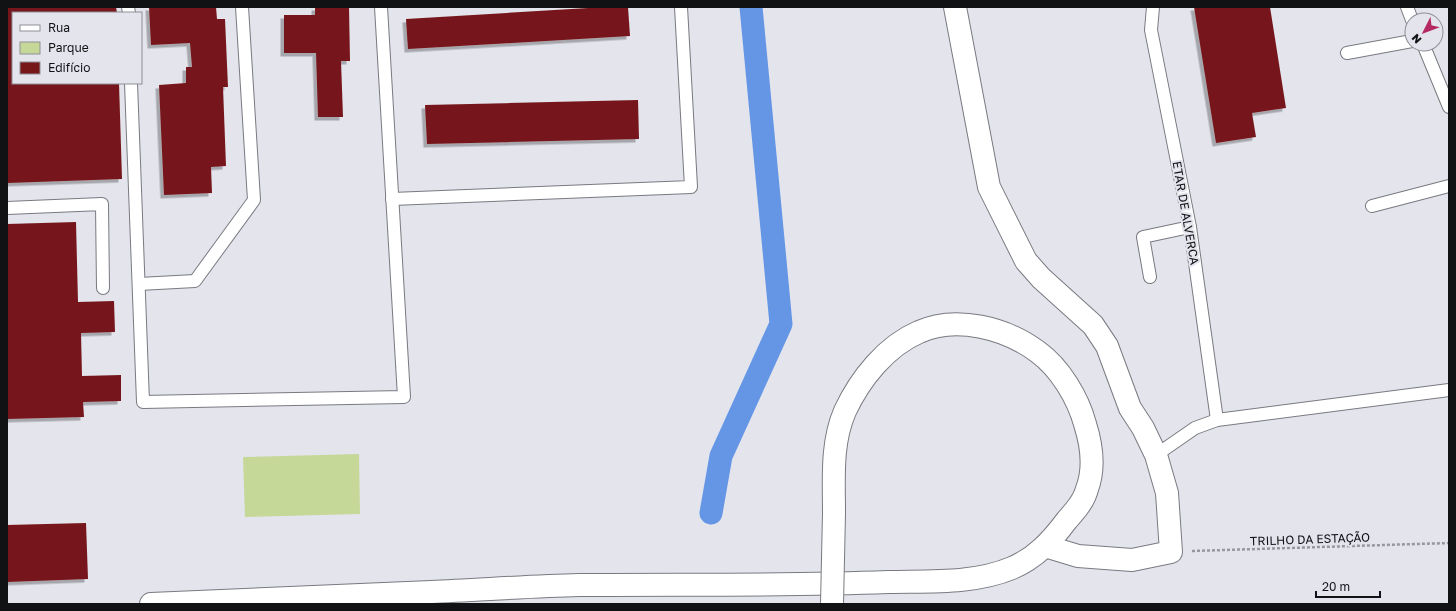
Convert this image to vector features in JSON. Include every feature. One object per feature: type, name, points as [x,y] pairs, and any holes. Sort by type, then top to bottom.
[{"type":"street","points":[[955,7],[989,187],[1026,261],[1041,278],[1093,325],[1107,346],[1130,408],[1143,428],[1156,455],[1167,493],[1171,552],[1132,560],[1078,556],[1045,546]]},
{"type":"street","points":[[151,604],[576,585],[866,583],[950,580],[982,576],[1008,570],[1028,560],[1045,546],[1076,509],[1086,493],[1092,472],[1092,447],[1084,418],[1072,391],[1040,353],[1015,338],[989,328],[963,324],[938,326],[919,332],[896,346],[873,367],[857,388],[844,415],[836,443],[834,513],[832,604]]},
{"type":"lane","points":[[139,284],[195,281],[254,200],[242,7]]},
{"type":"lane","points":[[131,84],[143,402],[404,397],[381,7]]},
{"type":"lane","points":[[392,199],[691,187],[682,7]]},
{"type":"lane","name":"ETAR DE ALVERCA","points":[[1153,7],[1151,30],[1190,228],[1217,420]]},
{"type":"lane","points":[[1347,53],[1404,42]]},
{"type":"lane","points":[[1426,52],[1449,107]]},
{"type":"lane","points":[[1372,206],[1449,186]]},
{"type":"lane","points":[[7,208],[102,204],[103,288]]},
{"type":"lane","points":[[1150,277],[1144,237],[1190,228]]},
{"type":"lane","points":[[1156,455],[1195,428],[1217,420],[1449,390]]},
{"type":"path","name":"TRILHO DA ESTAÇÃO","points":[[1171,552],[1449,543]]},
{"type":"green space","points":[[359,454],[360,514],[245,517],[243,457]]},
{"type":"building","points":[[7,7],[116,7],[117,12],[12,12],[12,84],[119,84],[122,179],[7,183]]},
{"type":"building","points":[[149,7],[216,7],[217,19],[225,19],[228,87],[223,87],[226,166],[211,167],[212,193],[164,195],[159,85],[186,83],[186,67],[192,67],[190,43],[151,45]]},
{"type":"building","points":[[315,7],[349,7],[350,61],[341,61],[343,117],[318,117],[316,53],[284,53],[284,15],[315,15]]},
{"type":"building","points":[[605,7],[628,7],[630,36],[408,49],[406,19]]},
{"type":"building","points":[[1194,7],[1270,7],[1286,108],[1252,113],[1256,137],[1216,143]]},
{"type":"building","points":[[638,100],[639,139],[427,144],[425,105]]},
{"type":"building","points":[[76,222],[78,302],[114,301],[115,332],[81,333],[82,376],[121,375],[121,401],[83,402],[84,417],[7,419],[7,224]]},
{"type":"building","points":[[86,523],[88,579],[7,582],[7,525]]},
{"type":"waterway","points":[[711,513],[721,456],[781,324],[751,7]]}]
